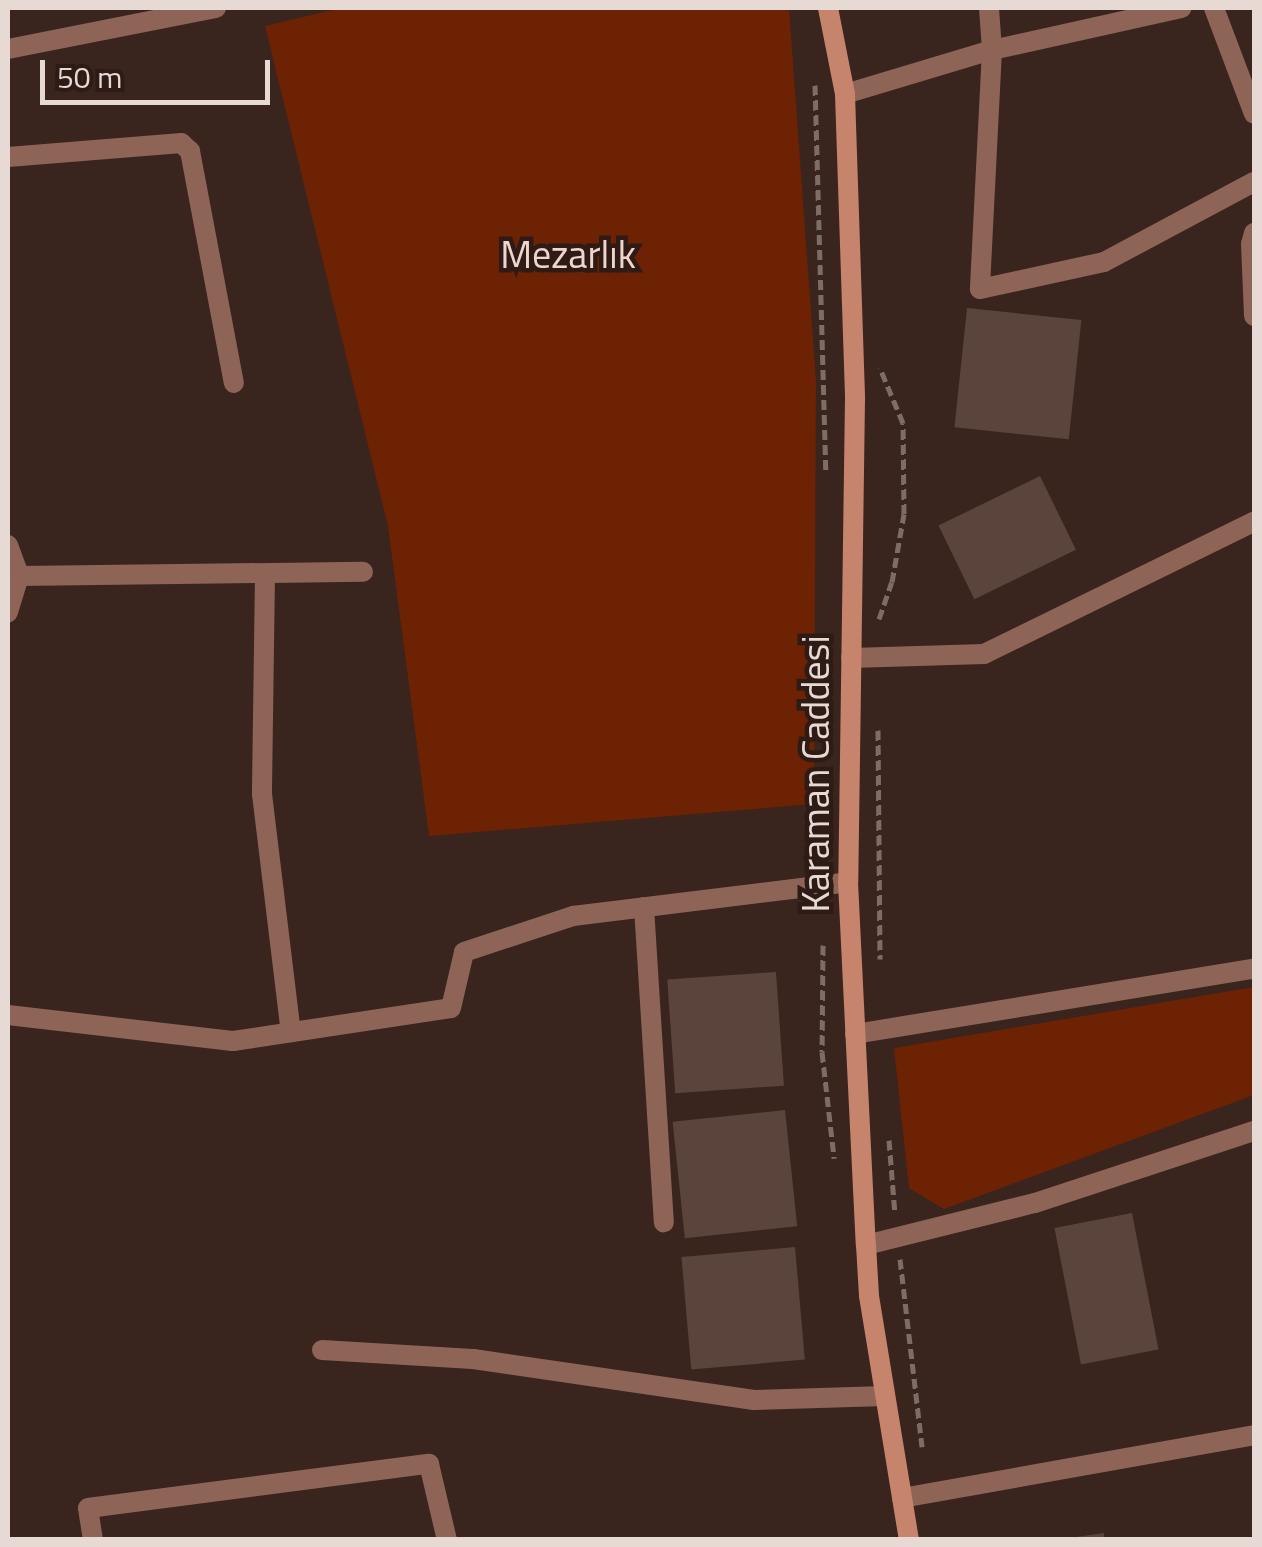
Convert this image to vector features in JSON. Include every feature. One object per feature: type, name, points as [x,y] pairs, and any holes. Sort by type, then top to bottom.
[{"type":"main road","name":"Karaman Caddesi","points":[[828,8],[845,94],[854,399],[848,882],[868,1296],[909,1540]]},
{"type":"street","points":[[8,49],[216,8]]},
{"type":"street","points":[[989,8],[992,50],[980,290],[1104,262],[1254,182]]},
{"type":"street","points":[[845,94],[992,50],[1182,8]]},
{"type":"street","points":[[1214,8],[1254,114]]},
{"type":"street","points":[[8,157],[180,144],[190,152],[234,383]]},
{"type":"street","points":[[1254,233],[1254,316]]},
{"type":"street","points":[[851,658],[984,654],[1254,522]]},
{"type":"street","points":[[8,545],[19,576],[8,612]]},
{"type":"street","points":[[19,576],[363,572]]},
{"type":"street","points":[[264,574],[262,794],[290,1032]]},
{"type":"street","points":[[8,1015],[233,1041],[451,1008],[464,952],[572,916],[848,882]]},
{"type":"street","points":[[644,906],[664,1222]]},
{"type":"street","points":[[856,1034],[1254,969]]},
{"type":"street","points":[[866,1246],[1036,1203],[1254,1130]]},
{"type":"street","points":[[322,1350],[474,1359],[754,1400],[885,1396]]},
{"type":"street","points":[[902,1498],[1254,1434]]},
{"type":"street","points":[[93,1540],[88,1508],[429,1464],[447,1540]]},
{"type":"path","points":[[878,363],[903,423],[904,496],[892,582],[879,620],[878,657]]},
{"type":"path","points":[[878,716],[880,972]]},
{"type":"path","points":[[888,1122],[897,1237],[927,1493]]},
{"type":"green space","name":"Mezarlık","points":[[341,8],[789,8],[816,381],[814,804],[429,836],[388,526],[265,26]]},
{"type":"green space","points":[[1254,987],[1254,1095],[944,1209],[909,1188],[894,1048]]},
{"type":"building","points":[[967,308],[1081,320],[1069,439],[954,427]]},
{"type":"building","points":[[1040,476],[1076,550],[974,599],[938,526]]},
{"type":"building","points":[[776,972],[784,1086],[675,1093],[667,980]]},
{"type":"building","points":[[785,1110],[797,1226],[685,1238],[673,1122]]},
{"type":"building","points":[[1132,1213],[1159,1349],[1081,1365],[1054,1228]]},
{"type":"building","points":[[795,1247],[805,1360],[691,1370],[681,1257]]},
{"type":"building","points":[[1104,1533],[1104,1540],[1076,1540],[1076,1537]]}]
